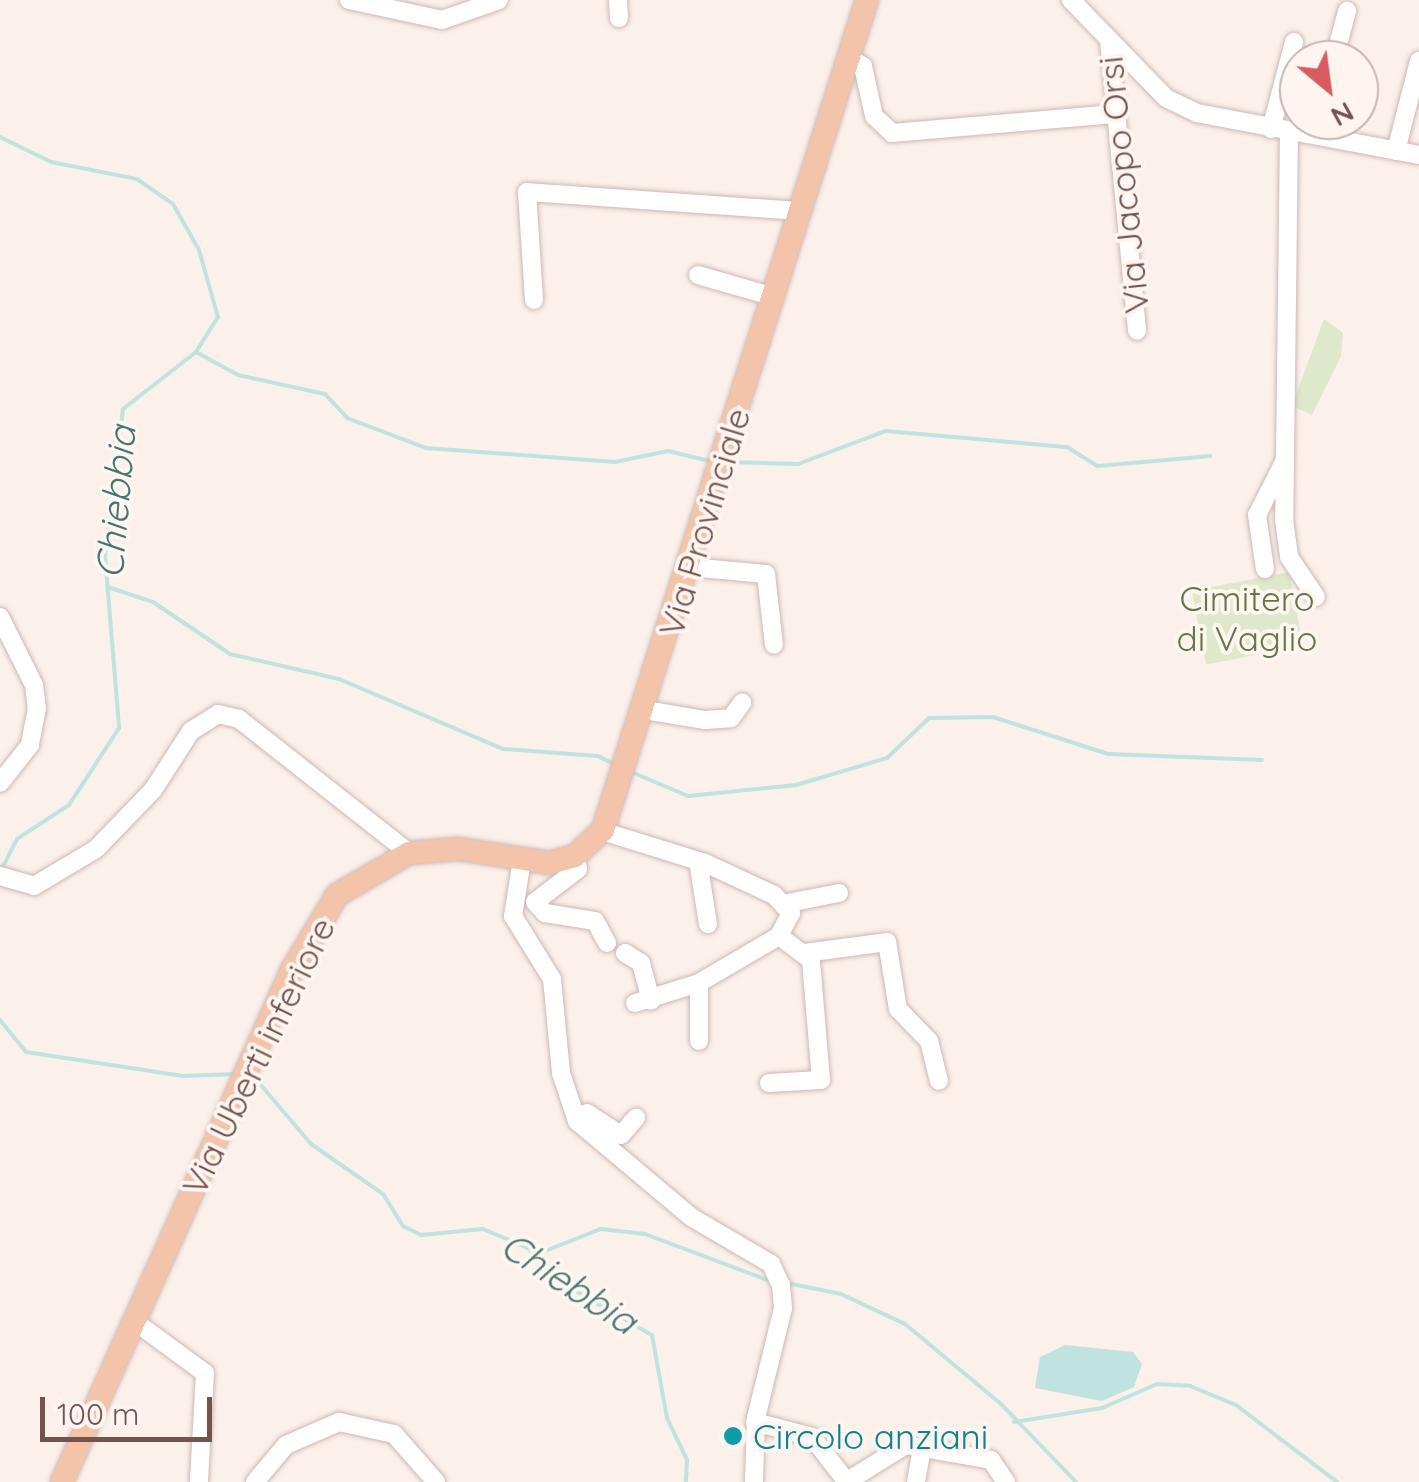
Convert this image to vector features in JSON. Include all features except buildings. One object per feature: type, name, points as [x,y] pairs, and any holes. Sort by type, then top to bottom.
[{"type":"main road","name":"Via Provinciale","points":[[602,831],[690,566],[867,0]]},
{"type":"main road","points":[[575,856],[602,831]]},
{"type":"main road","name":"Via Uberti inferiore","points":[[62,1482],[292,970],[338,895],[373,868],[409,852],[459,849],[522,860],[575,856]]},
{"type":"street","points":[[348,0],[464,17],[499,0]]},
{"type":"street","points":[[1071,0],[1166,98],[1279,130]]},
{"type":"street","points":[[1339,40],[1347,11]]},
{"type":"street","name":"Via Jacopo Orsi","points":[[1109,39],[1137,331]]},
{"type":"street","points":[[849,58],[863,66],[874,116],[892,134],[1114,114]]},
{"type":"street","points":[[1396,151],[1419,61]]},
{"type":"street","points":[[1280,140],[1286,546],[1316,598]]},
{"type":"street","points":[[1358,140],[1419,155]]},
{"type":"street","points":[[534,300],[527,192],[801,211]]},
{"type":"street","points":[[698,275],[774,297]]},
{"type":"street","points":[[1265,569],[1257,515],[1285,460]]},
{"type":"street","points":[[690,566],[766,574],[774,645]]},
{"type":"street","points":[[0,617],[37,708],[30,745],[0,783]]},
{"type":"street","points":[[644,710],[705,720],[731,718],[742,703]]},
{"type":"street","points":[[5,878],[34,886],[96,849],[153,790],[190,731],[218,714],[240,719],[376,831],[409,852]]},
{"type":"street","points":[[373,868],[376,831]]},
{"type":"street","points":[[602,831],[698,861],[788,904],[839,892]]},
{"type":"street","points":[[575,856],[578,869],[535,902],[545,913],[595,922],[607,943]]},
{"type":"street","points":[[522,860],[513,916],[552,978],[565,1086],[577,1121],[609,1156],[776,1272],[782,1291],[755,1422],[754,1482]]},
{"type":"street","points":[[698,861],[708,924]]},
{"type":"street","points":[[625,953],[641,964],[643,1002],[699,983],[779,936],[791,913],[788,904]]},
{"type":"street","points":[[779,936],[790,951],[805,953],[886,942],[898,1009],[936,1052],[939,1081]]},
{"type":"street","points":[[769,1083],[822,1080],[805,953]]},
{"type":"street","points":[[699,983],[699,1041]]},
{"type":"street","points":[[565,1086],[602,1129],[621,1135],[636,1118]]},
{"type":"street","points":[[134,1321],[204,1373],[198,1482]]},
{"type":"street","points":[[255,1482],[286,1445],[340,1422],[394,1434],[436,1482]]},
{"type":"street","points":[[755,1422],[812,1437],[846,1482],[906,1444],[991,1460],[1006,1482]]},
{"type":"street","points":[[916,1482],[922,1450]]},
{"type":"green space","points":[[1324,319],[1343,333],[1341,356],[1312,415],[1292,406]]},
{"type":"green space","name":"Cimitero di Vaglio","points":[[1289,572],[1303,646],[1206,665],[1192,591]]},
{"type":"water","points":[[1065,1345],[1133,1352],[1142,1364],[1134,1387],[1102,1401],[1035,1388],[1040,1357]]},
{"type":"waterway","name":"Chiebbia","points":[[0,137],[51,162],[137,179],[173,204],[199,250],[218,317],[196,352],[123,409],[105,556],[119,728],[69,805],[17,839],[2,869]]},
{"type":"waterway","points":[[196,352],[238,375],[325,394],[347,418],[426,448],[615,462],[668,451],[710,461]]},
{"type":"waterway","points":[[730,462],[798,464],[886,431],[1067,447],[1098,466],[1211,456]]},
{"type":"waterway","points":[[108,587],[153,602],[230,654],[339,679],[503,749],[598,756],[616,765]]},
{"type":"waterway","points":[[629,771],[688,796],[796,785],[887,758],[929,718],[993,717],[1108,754],[1262,760]]},
{"type":"waterway","name":"Chiebbia","points":[[0,1020],[26,1052],[183,1076],[235,1074]]},
{"type":"waterway","name":"Chiebbia","points":[[254,1077],[311,1144],[383,1194],[403,1226],[421,1235],[483,1229],[528,1248],[557,1280],[652,1335],[667,1418],[687,1460],[686,1482]]},
{"type":"waterway","points":[[535,1255],[601,1229],[645,1234],[773,1282]]},
{"type":"waterway","points":[[787,1283],[841,1294],[905,1324],[1001,1404],[1076,1482]]},
{"type":"waterway","points":[[1014,1422],[1102,1408],[1157,1384],[1190,1386],[1236,1405],[1337,1482]]},
{"type":"place","name":"Circolo anziani","points":[[733,1436]]}]
